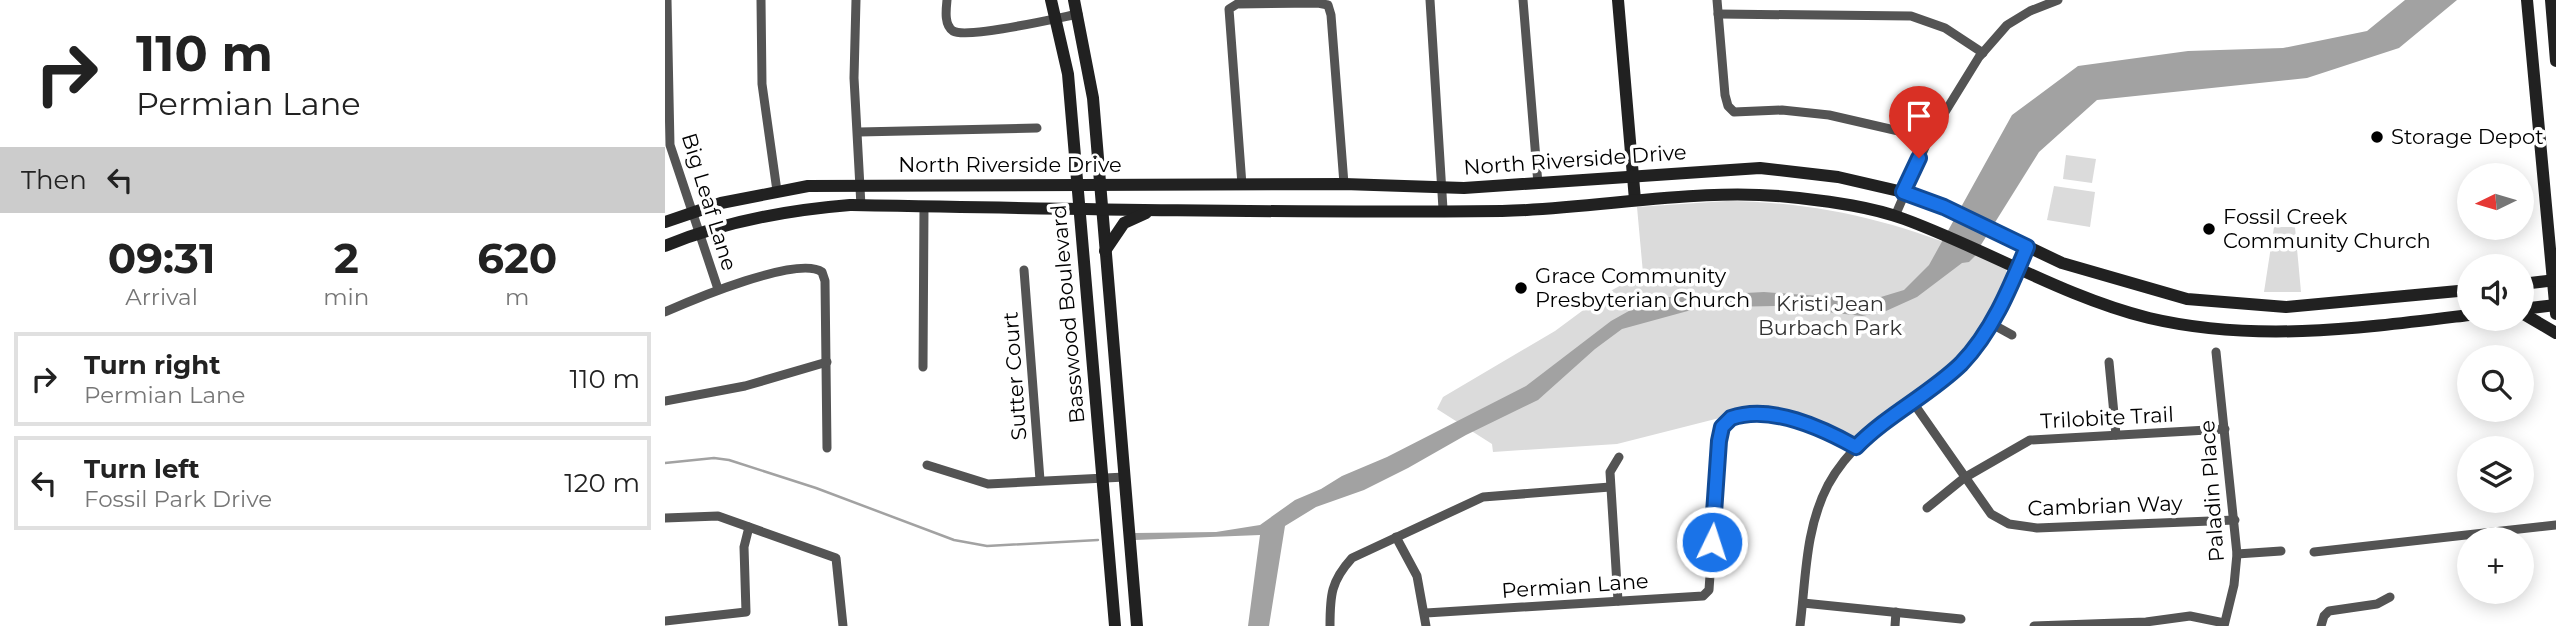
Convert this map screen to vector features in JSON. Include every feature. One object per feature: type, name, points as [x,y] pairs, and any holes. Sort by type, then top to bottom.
[{"type":"main road","name":"Basswood Boulevard","points":[[1051,0],[1067,74],[1115,626]]},
{"type":"main road","name":"Basswood Boulevard","points":[[1074,0],[1093,97],[1100,209],[1137,626]]},
{"type":"main road","points":[[1618,0],[1635,201]]},
{"type":"main road","points":[[2527,0],[2556,308],[2534,310]]},
{"type":"main road","points":[[2551,0],[2556,61]]},
{"type":"main road","name":"North Riverside Drive","points":[[665,222],[777,191],[808,186],[1344,184],[1442,187],[1538,184],[1760,167],[1838,177],[1903,192],[1944,207],[2027,247],[2104,276],[2196,300],[2286,307],[2457,291]]},
{"type":"main road","name":"North Riverside Drive","points":[[665,246],[698,233],[810,208],[861,206],[1151,212],[1443,209],[1504,211],[1767,195],[1801,198],[1895,216],[2070,290],[2164,321],[2273,332],[2405,323],[2457,316]]},
{"type":"main road","points":[[1105,252],[1124,223],[1151,212]]},
{"type":"main road","points":[[2534,282],[2554,280]]},
{"type":"main road","points":[[2403,298],[2405,323]]},
{"type":"main road","points":[[2534,319],[2556,333]]},
{"type":"street","name":"Big Leaf Lane","points":[[667,0],[670,145],[690,213],[718,289]]},
{"type":"street","points":[[761,0],[762,84],[777,191]]},
{"type":"street","points":[[856,0],[854,78],[861,206]]},
{"type":"street","points":[[947,0],[947,21],[957,33],[991,31],[1078,14]]},
{"type":"street","points":[[1430,0],[1443,209]]},
{"type":"street","points":[[1523,0],[1538,184]]},
{"type":"street","points":[[1717,0],[1725,95],[1728,106],[1734,111],[1782,110],[1829,116],[1929,138]]},
{"type":"street","points":[[1895,216],[1903,192],[1929,138],[1983,53],[2007,25],[2030,11],[2058,0]]},
{"type":"street","points":[[1242,185],[1229,9],[1237,4],[1318,3],[1328,5],[1331,15],[1344,184]]},
{"type":"street","points":[[1718,14],[1911,16],[1945,28],[1983,53]]},
{"type":"street","points":[[859,132],[1037,128]]},
{"type":"street","points":[[923,367],[924,207]]},
{"type":"street","points":[[1800,626],[1807,552],[1817,509],[1836,471],[1856,447],[1959,366],[1992,324],[2027,247]]},
{"type":"street","points":[[665,312],[718,289],[808,267],[819,270],[825,281],[827,448]]},
{"type":"street","name":"Sutter Court","points":[[1024,270],[1040,480]]},
{"type":"street","points":[[1992,324],[2012,335]]},
{"type":"street","name":"Paladin Place","points":[[2216,352],[2237,554],[2234,585],[2224,625]]},
{"type":"street","points":[[665,401],[745,386],[827,362]]},
{"type":"street","points":[[2109,362],[2116,435]]},
{"type":"street","name":"Cambrian Way","points":[[1912,401],[1991,514],[2021,527],[2235,520]]},
{"type":"street","name":"Permian Lane","points":[[1426,613],[1703,596],[1707,593],[1719,441],[1722,427],[1731,418],[1764,416],[1797,422],[1823,430],[1856,447]]},
{"type":"street","name":"Trilobite Trail","points":[[1927,508],[1964,478],[2030,440],[2225,429]]},
{"type":"street","points":[[1618,601],[1610,487],[1611,468],[1619,457]]},
{"type":"street","points":[[927,465],[988,484],[1125,477]]},
{"type":"street","points":[[1330,626],[1330,605],[1337,575],[1352,558],[1467,503],[1492,495],[1610,487]]},
{"type":"street","points":[[665,518],[719,516],[837,560],[843,626]]},
{"type":"street","points":[[2314,552],[2556,525]]},
{"type":"street","points":[[665,621],[746,612],[744,547],[749,527]]},
{"type":"street","points":[[1396,537],[1414,567],[1426,613],[1426,626]]},
{"type":"street","points":[[2237,554],[2281,551]]},
{"type":"street","points":[[2321,626],[2324,615],[2329,611],[2377,604],[2390,597]]},
{"type":"street","points":[[1803,603],[1961,619]]},
{"type":"street","points":[[1895,626],[1896,612]]},
{"type":"street","points":[[2034,626],[2146,622],[2190,616],[2224,625]]},
{"type":"green space","points":[[2066,155],[2096,159],[2092,183],[2063,179]]},
{"type":"green space","points":[[2054,186],[2095,192],[2090,227],[2047,220]]},
{"type":"green space","name":"Kristi Jean Burbach Park","points":[[1727,201],[1800,206],[1870,219],[1972,253],[2006,268],[2007,276],[1988,319],[1954,362],[1853,440],[1798,416],[1747,411],[1617,444],[1493,452],[1492,444],[1437,409],[1443,397],[1555,331],[1605,294],[1643,273],[1637,207]]},
{"type":"green space","points":[[2274,227],[2295,227],[2301,292],[2264,292]]},
{"type":"shaded area","points":[[2405,0],[2457,0],[2399,48],[2307,78],[2097,100],[2039,152],[1979,248],[1982,249],[1969,262],[1962,263],[1917,297],[1886,311],[1862,316],[1775,306],[1724,307],[1695,309],[1622,329],[1595,349],[1538,400],[1364,490],[1316,507],[1285,526],[1269,626],[1248,626],[1260,535],[1135,540],[1135,533],[1216,532],[1260,525],[1295,500],[1387,457],[1526,386],[1611,321],[1652,298],[1764,292],[1871,300],[1904,290],[1929,265],[2012,115],[2078,66],[2188,51],[2283,48],[2367,31]]},
{"type":"waterway","points":[[665,463],[714,458],[729,460],[816,488],[954,540],[987,546],[1098,540]]},
{"type":"place","name":"Storage Depot","points":[[2377,137]]},
{"type":"place","name":"Fossil Creek Community Church","points":[[2209,229]]},
{"type":"place","name":"Grace Community Presbyterian Church","points":[[1521,288]]},
{"type":"route","points":[[1712,542],[1720,433],[1731,418],[1764,416],[1797,422],[1823,430],[1856,447],[1885,421],[1959,366],[1992,324],[2027,247],[1944,207],[1903,192],[1919,158]]}]
